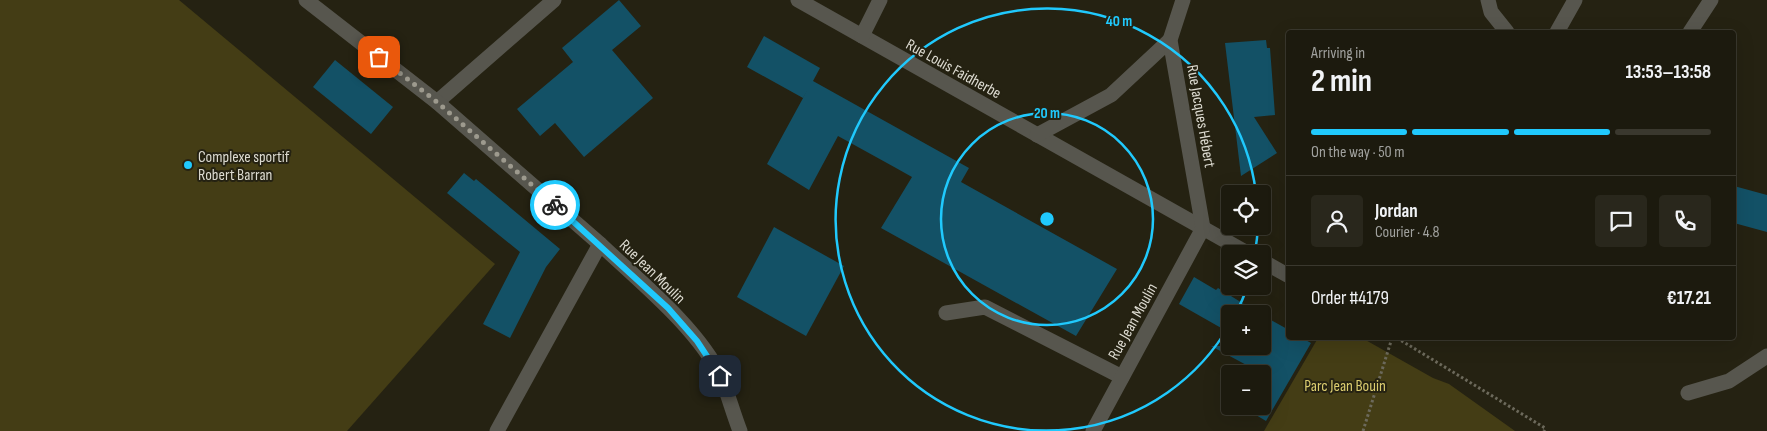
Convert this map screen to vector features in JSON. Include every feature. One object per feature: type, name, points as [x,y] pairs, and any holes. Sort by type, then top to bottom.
[{"type":"street","points":[[306,0],[437,102],[600,244]]},
{"type":"street","points":[[437,102],[554,0]]},
{"type":"street","name":"Rue Louis Faidherbe","points":[[798,0],[1233,245]]},
{"type":"street","points":[[862,36],[880,0]]},
{"type":"street","name":"Rue Jacques Hébert","points":[[1183,0],[1170,40],[1203,228]]},
{"type":"street","points":[[1488,0],[1492,12],[1506,30]]},
{"type":"street","points":[[1559,30],[1575,0]]},
{"type":"street","points":[[1691,30],[1711,0]]},
{"type":"street","name":"Rue Jacques Hébert","points":[[1037,135],[1111,95],[1170,40]]},
{"type":"street","name":"Rue Jean Moulin","points":[[1093,431],[1203,228]]},
{"type":"street","name":"Rue Jean Moulin","points":[[496,431],[600,244],[668,308],[697,341],[720,376],[740,431]]},
{"type":"street","points":[[1271,266],[1286,274]]},
{"type":"street","points":[[946,313],[985,307],[1122,377]]},
{"type":"street","points":[[1688,393],[1730,381],[1767,356]]},
{"type":"path","points":[[1363,431],[1391,340]]},
{"type":"path","points":[[1400,340],[1545,428],[1544,431]]},
{"type":"green space","name":"Complexe sportif Robert Barran","points":[[0,0],[179,0],[495,264],[347,431],[0,431]]},
{"type":"green space","name":"Parc Jean Bouin","points":[[1317,340],[1366,340],[1433,378],[1449,384],[1515,431],[1264,431]]},
{"type":"building","points":[[619,0],[641,26],[612,50],[653,98],[584,157],[555,123],[540,136],[517,109],[573,62],[562,48]]},
{"type":"building","points":[[764,36],[820,68],[813,81],[969,168],[961,182],[1117,269],[1076,336],[881,228],[912,177],[896,168],[838,136],[809,190],[767,164],[808,89],[803,98],[747,67]]},
{"type":"building","points":[[1266,40],[1267,48],[1270,48],[1275,115],[1254,117],[1277,153],[1241,176],[1225,43]]},
{"type":"building","points":[[335,60],[393,107],[371,134],[313,87]]},
{"type":"building","points":[[464,173],[474,181],[476,179],[560,249],[546,267],[510,338],[483,324],[520,252],[447,193]]},
{"type":"building","points":[[1736,187],[1767,195],[1767,232],[1736,224]]},
{"type":"building","points":[[774,227],[844,266],[806,336],[737,297]]},
{"type":"building","points":[[1194,277],[1216,290],[1218,288],[1221,290],[1221,295],[1229,295],[1245,305],[1221,305],[1221,328],[1179,304]]},
{"type":"building","points":[[1271,320],[1286,328],[1286,340],[1306,340],[1311,343],[1271,412],[1271,365],[1246,365],[1228,355],[1271,355]]},
{"type":"building","points":[[1211,346],[1221,346],[1221,351]]},
{"type":"building","points":[[1256,415],[1269,415],[1266,421]]},
{"type":"way so far","points":[[379,57],[437,102],[555,205]]},
{"type":"place","name":"Complexe sportif Robert Barran","points":[[188,165]]},
{"type":"route","points":[[555,205],[668,308],[697,341],[720,376]]}]
